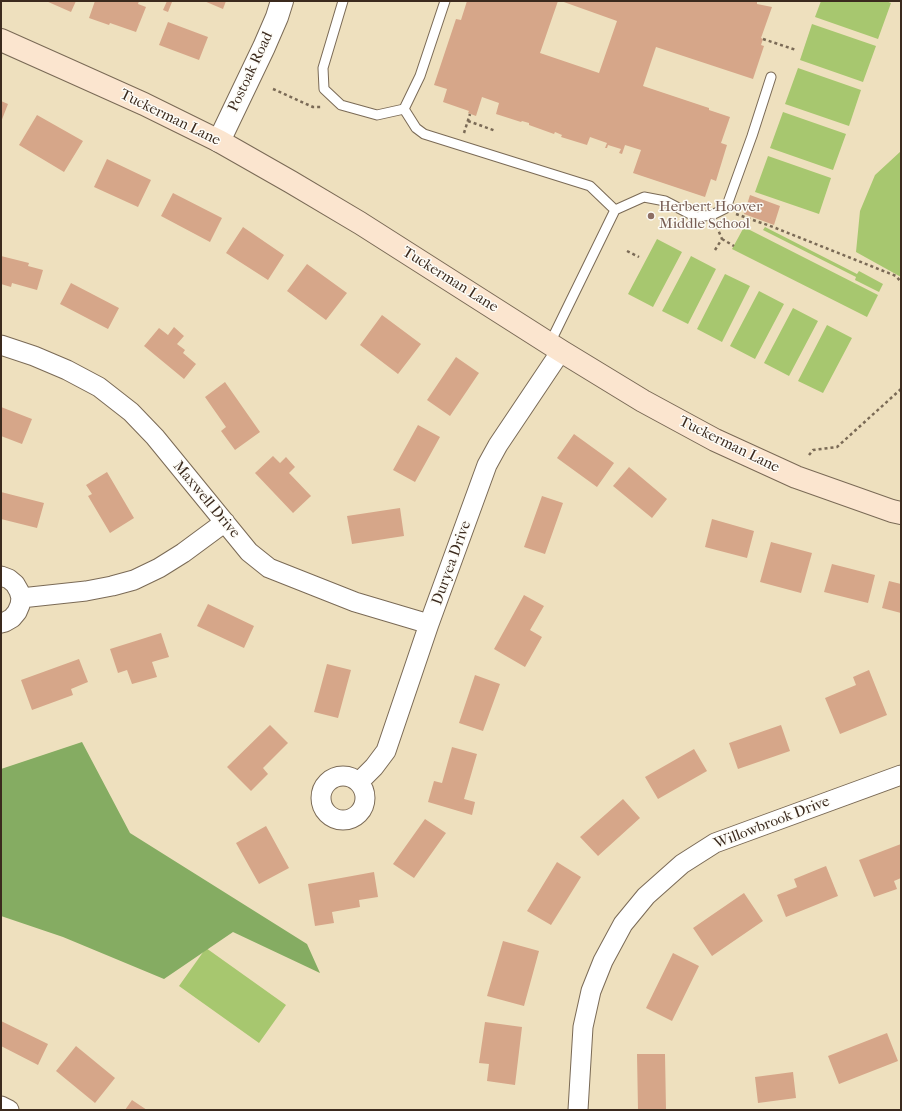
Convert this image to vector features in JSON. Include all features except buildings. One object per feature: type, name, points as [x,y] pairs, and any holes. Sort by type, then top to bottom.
[{"type":"main road","name":"Tuckerman Lane","points":[[1,40],[137,101],[219,141],[360,222],[555,347],[643,401],[715,440],[796,477],[901,513]]},
{"type":"street","name":"Postoak Road","points":[[219,141],[264,47],[282,1]]},
{"type":"street","name":"Maxwell Drive","points":[[1,345],[34,356],[67,370],[99,387],[131,412],[155,437],[249,552],[269,568],[355,602],[429,624]]},
{"type":"street","name":"Duryea Drive","points":[[359,782],[374,767],[386,751],[429,624],[487,466],[555,347]]},
{"type":"street","points":[[21,598],[86,591],[134,580],[159,568],[183,553],[225,522]]},
{"type":"street","points":[[1,576],[10,579],[15,584],[21,598],[17,612],[12,618],[1,623]]},
{"type":"street","name":"Willowbrook Drive","points":[[578,1110],[583,1027],[591,991],[603,961],[623,924],[646,896],[682,864],[715,843],[901,775]]},
{"type":"street","points":[[1,1106],[9,1110]]},
{"type":"lane","points":[[343,1],[323,68],[324,89],[341,105],[377,115],[404,109]]},
{"type":"lane","points":[[404,109],[420,76],[445,1]]},
{"type":"lane","points":[[555,347],[615,210],[644,197],[665,202],[696,217],[712,215],[726,208],[752,136],[771,76]]},
{"type":"lane","points":[[404,109],[416,128],[424,134],[590,186],[615,210]]},
{"type":"path","points":[[763,39],[796,50]]},
{"type":"path","points":[[273,88],[313,107],[341,105]]},
{"type":"path","points":[[459,144],[470,114]]},
{"type":"path","points":[[468,121],[496,130]]},
{"type":"path","points":[[737,214],[896,276],[901,282]]},
{"type":"path","points":[[716,224],[722,239],[734,246]]},
{"type":"path","points":[[715,250],[722,239]]},
{"type":"path","points":[[627,251],[639,257]]},
{"type":"path","points":[[809,455],[813,450],[837,447],[901,389]]},
{"type":"green space","points":[[821,1],[886,1],[891,3],[878,39],[815,17]]},
{"type":"green space","points":[[812,24],[876,46],[863,82],[800,60]]},
{"type":"green space","points":[[798,68],[861,90],[849,126],[785,104]]},
{"type":"green space","points":[[783,112],[846,134],[833,170],[770,148]]},
{"type":"green space","points":[[901,151],[901,277],[856,252],[860,211],[875,175]]},
{"type":"green space","points":[[768,156],[831,178],[819,214],[755,192]]},
{"type":"green space","points":[[744,227],[878,295],[867,317],[732,249]]},
{"type":"green space","points":[[765,227],[857,274],[859,271],[883,284],[879,292],[855,280],[856,277],[763,230]]},
{"type":"green space","points":[[657,239],[682,252],[653,307],[628,294]]},
{"type":"green space","points":[[691,256],[716,269],[688,324],[662,311]]},
{"type":"green space","points":[[725,274],[750,286],[722,342],[697,329]]},
{"type":"green space","points":[[759,291],[784,304],[755,359],[730,346]]},
{"type":"green space","points":[[793,308],[818,321],[789,376],[764,363]]},
{"type":"green space","points":[[827,325],[852,338],[823,393],[798,381]]},
{"type":"green space","points":[[82,742],[130,833],[307,944],[320,973],[233,932],[164,979],[63,937],[1,916],[1,769]]},
{"type":"green space","points":[[206,948],[286,1005],[259,1043],[179,986]]},
{"type":"place","name":"Herbert Hoover Middle School","points":[[651,216]]}]
